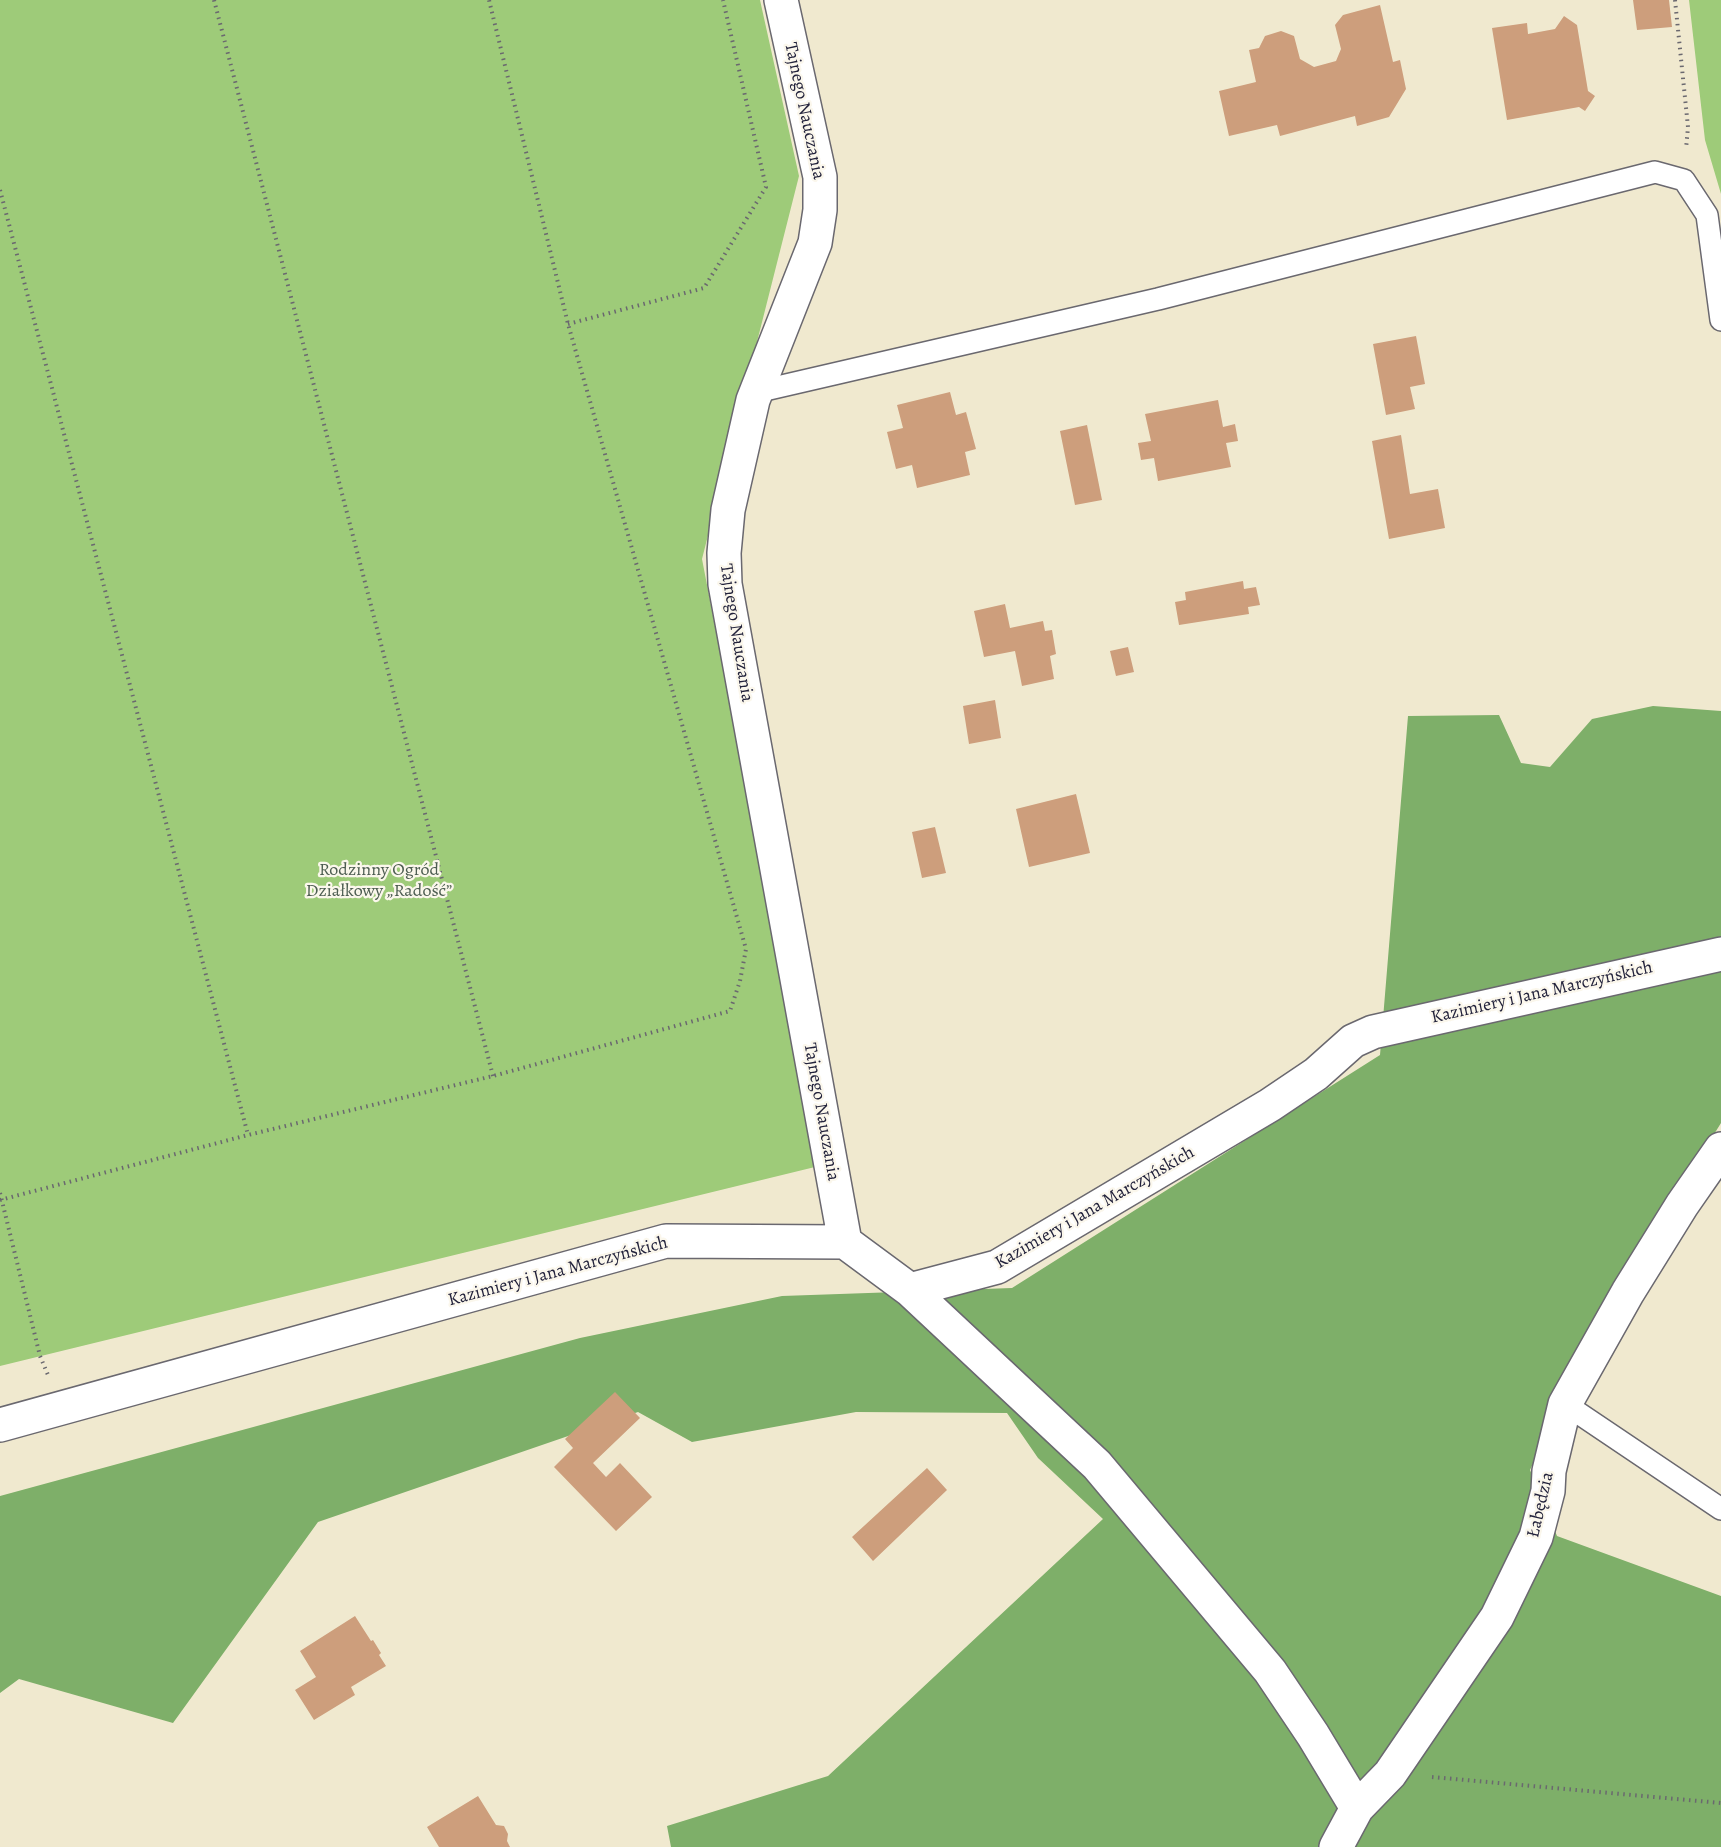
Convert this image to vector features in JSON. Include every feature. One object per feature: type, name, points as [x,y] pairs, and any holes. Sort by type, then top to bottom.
[{"type":"street","name":"Tajnego Nauczania","points":[[780,0],[820,177],[820,210],[815,243],[756,392],[728,510],[724,552],[726,584],[845,1242]]},
{"type":"street","name":"Kazimiery i Jana Marczyńskich","points":[[910,1290],[997,1267],[1270,1105],[1316,1074],[1353,1041],[1373,1032],[1721,954]]},
{"type":"street","name":"Łabędzia","points":[[1336,1847],[1357,1808],[1390,1774],[1497,1617],[1536,1537],[1548,1491],[1550,1471],[1565,1404],[1628,1292],[1682,1205],[1721,1149]]},
{"type":"street","name":"Kazimiery i Jana Marczyńskich","points":[[0,1425],[666,1241],[845,1242]]},
{"type":"street","points":[[845,1242],[910,1290],[1097,1465],[1270,1671],[1313,1735],[1357,1808]]},
{"type":"lane","points":[[756,392],[1158,299],[1655,172],[1684,180],[1707,215],[1721,320]]},
{"type":"lane","points":[[1565,1404],[1721,1509]]},
{"type":"path","points":[[214,0],[493,1076]]},
{"type":"path","points":[[1,1200],[248,1135],[493,1076],[730,1011],[740,981],[746,949],[568,324],[489,0]]},
{"type":"path","points":[[568,324],[704,288],[766,187],[723,0]]},
{"type":"path","points":[[1675,0],[1688,127],[1684,180]]},
{"type":"path","points":[[0,190],[248,1135]]},
{"type":"path","points":[[0,1193],[40,1356]]},
{"type":"path","points":[[1390,1774],[1721,1803]]},
{"type":"green space","name":"Rodzinny Ogród Działkowy „Radość”","points":[[0,0],[760,0],[799,176],[702,559],[819,1166],[0,1366]]},
{"type":"green space","points":[[1689,0],[1721,0],[1721,194],[1705,140]]},
{"type":"green space","points":[[1653,706],[1721,711],[1721,1123],[1595,1325],[1530,1470],[1557,1536],[1721,1596],[1721,1847],[671,1847],[667,1826],[828,1776],[1103,1519],[1038,1458],[1007,1413],[856,1412],[692,1442],[638,1412],[318,1522],[173,1723],[19,1679],[0,1693],[0,1496],[580,1338],[782,1296],[1012,1288],[1380,1055],[1408,716],[1499,715],[1521,763],[1550,767],[1592,719]]},
{"type":"building","points":[[1633,0],[1669,0],[1672,27],[1637,30]]},
{"type":"building","points":[[1380,5],[1393,62],[1400,60],[1406,89],[1389,117],[1357,126],[1355,116],[1280,136],[1277,125],[1229,136],[1219,91],[1256,82],[1249,50],[1259,48],[1265,36],[1281,31],[1294,36],[1300,59],[1314,67],[1336,61],[1341,49],[1335,25],[1343,15]]},
{"type":"building","points":[[1564,16],[1577,25],[1588,91],[1595,96],[1585,111],[1579,107],[1507,120],[1492,28],[1527,23],[1528,34],[1555,29]]},
{"type":"building","points":[[1416,336],[1425,384],[1410,387],[1415,409],[1386,415],[1373,344]]},
{"type":"building","points":[[950,392],[956,415],[966,412],[976,449],[965,452],[970,475],[917,488],[912,465],[896,469],[887,432],[903,428],[897,405]]},
{"type":"building","points":[[1218,400],[1223,427],[1235,424],[1238,441],[1226,443],[1231,467],[1158,481],[1154,458],[1141,460],[1138,443],[1151,441],[1145,414]]},
{"type":"building","points":[[1087,425],[1102,500],[1075,505],[1060,431]]},
{"type":"building","points":[[1401,435],[1410,494],[1438,489],[1445,528],[1389,539],[1372,441]]},
{"type":"building","points":[[1243,581],[1244,589],[1256,587],[1260,605],[1248,607],[1249,614],[1179,625],[1175,602],[1186,600],[1185,592]]},
{"type":"building","points":[[1005,604],[1010,628],[1043,621],[1045,631],[1052,630],[1056,654],[1050,656],[1054,679],[1022,686],[1015,651],[984,657],[974,611]]},
{"type":"building","points":[[1128,647],[1134,672],[1116,676],[1110,651]]},
{"type":"building","points":[[995,700],[1001,738],[969,744],[963,706]]},
{"type":"building","points":[[1076,794],[1090,853],[1029,867],[1016,809]]},
{"type":"building","points":[[935,827],[946,873],[922,878],[912,832]]},
{"type":"building","points":[[615,1392],[640,1418],[593,1463],[606,1477],[620,1463],[652,1497],[616,1531],[554,1467],[573,1448],[565,1439]]},
{"type":"building","points":[[927,1468],[947,1490],[873,1561],[852,1537]]},
{"type":"building","points":[[355,1616],[371,1641],[373,1640],[386,1666],[351,1687],[355,1695],[314,1720],[295,1690],[316,1677],[300,1651]]},
{"type":"building","points":[[478,1796],[496,1825],[504,1826],[510,1847],[439,1847],[427,1827]]}]
